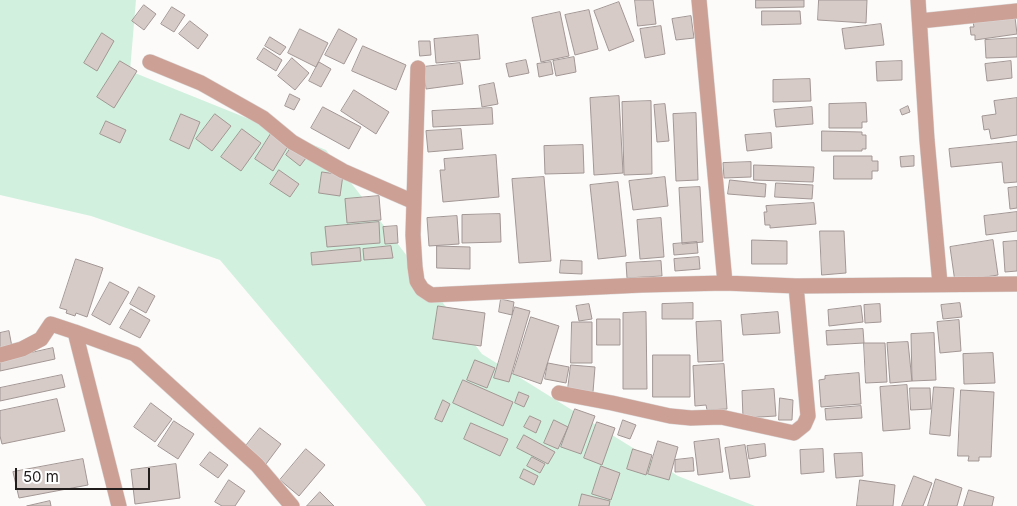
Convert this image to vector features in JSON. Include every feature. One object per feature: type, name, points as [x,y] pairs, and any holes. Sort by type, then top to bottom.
[{"type":"street","points":[[699,0],[725,283]]},
{"type":"street","points":[[918,0],[927,140],[940,284]]},
{"type":"street","points":[[920,21],[1017,11]]},
{"type":"street","points":[[150,62],[201,83],[263,118],[292,142],[343,171],[414,202]]},
{"type":"street","points":[[418,68],[413,236],[417,281],[422,289],[431,295],[633,285],[725,283],[796,286],[1017,284]]},
{"type":"street","points":[[559,393],[670,416],[691,418],[721,417],[794,432],[804,425],[808,416],[796,286]]},
{"type":"street","points":[[0,355],[22,349],[41,339],[51,324],[135,354],[257,465],[292,506]]},
{"type":"street","points":[[75,332],[119,506]]},
{"type":"green space","points":[[0,0],[136,0],[130,71],[326,150],[482,354],[678,476],[755,506],[426,506],[220,260],[91,216],[0,195]]},
{"type":"building","points":[[635,0],[653,0],[656,24],[638,26]]},
{"type":"building","points":[[756,0],[804,0],[804,7],[756,8]]},
{"type":"building","points":[[819,0],[867,0],[866,23],[818,20]]},
{"type":"building","points":[[619,2],[634,41],[609,51],[594,11]]},
{"type":"building","points":[[144,5],[156,14],[144,30],[132,21]]},
{"type":"building","points":[[172,7],[185,15],[174,32],[161,24]]},
{"type":"building","points":[[589,10],[598,49],[575,55],[565,15]]},
{"type":"building","points":[[762,11],[800,11],[801,24],[762,25]]},
{"type":"building","points":[[560,12],[569,56],[541,62],[532,18]]},
{"type":"building","points":[[691,16],[694,38],[676,40],[672,19]]},
{"type":"building","points":[[1015,17],[1017,34],[975,40],[975,35],[971,35],[970,27],[974,27],[973,22]]},
{"type":"building","points":[[190,21],[208,35],[198,49],[179,34]]},
{"type":"building","points":[[881,24],[884,45],[845,49],[842,29]]},
{"type":"building","points":[[661,26],[665,54],[645,58],[640,29]]},
{"type":"building","points":[[300,29],[328,43],[316,67],[288,53]]},
{"type":"building","points":[[339,29],[357,39],[344,64],[325,55]]},
{"type":"building","points":[[102,33],[114,41],[97,71],[84,63]]},
{"type":"building","points":[[478,35],[480,59],[436,63],[434,39]]},
{"type":"building","points":[[270,37],[286,47],[280,55],[265,46]]},
{"type":"building","points":[[1017,38],[1017,57],[986,58],[985,40]]},
{"type":"building","points":[[419,41],[430,41],[431,55],[420,56]]},
{"type":"building","points":[[363,46],[406,65],[396,90],[352,71]]},
{"type":"building","points":[[264,48],[282,60],[276,71],[257,59]]},
{"type":"building","points":[[574,57],[576,72],[556,76],[553,61]]},
{"type":"building","points":[[292,58],[309,73],[295,90],[278,76]]},
{"type":"building","points":[[526,60],[529,73],[509,77],[506,64]]},
{"type":"building","points":[[120,61],[137,71],[114,108],[97,97]]},
{"type":"building","points":[[902,61],[902,80],[877,81],[876,62]]},
{"type":"building","points":[[1011,61],[1012,78],[987,81],[985,64]]},
{"type":"building","points":[[319,62],[331,69],[321,87],[309,81]]},
{"type":"building","points":[[551,62],[553,74],[539,77],[537,64]]},
{"type":"building","points":[[460,63],[463,84],[426,89],[423,67]]},
{"type":"building","points":[[810,79],[811,101],[773,102],[773,80]]},
{"type":"building","points":[[494,83],[498,104],[482,107],[479,86]]},
{"type":"building","points":[[354,90],[389,112],[376,134],[341,111]]},
{"type":"building","points":[[290,94],[300,99],[294,110],[285,106]]},
{"type":"building","points":[[619,96],[623,173],[594,175],[590,98]]},
{"type":"building","points":[[1017,98],[1017,135],[991,139],[989,129],[984,130],[982,116],[996,114],[994,101]]},
{"type":"building","points":[[651,101],[652,174],[624,175],[622,102]]},
{"type":"building","points":[[866,103],[867,122],[862,122],[862,128],[829,128],[829,104]]},
{"type":"building","points":[[665,104],[669,141],[657,142],[654,105]]},
{"type":"building","points":[[908,106],[910,112],[902,115],[900,110]]},
{"type":"building","points":[[323,107],[361,127],[349,149],[311,128]]},
{"type":"building","points":[[812,107],[813,124],[776,127],[774,110]]},
{"type":"building","points":[[492,108],[493,124],[433,127],[432,111]]},
{"type":"building","points":[[696,113],[698,180],[676,181],[673,114]]},
{"type":"building","points":[[181,114],[200,122],[189,149],[170,140]]},
{"type":"building","points":[[215,114],[231,126],[212,151],[196,139]]},
{"type":"building","points":[[106,121],[126,130],[120,143],[100,134]]},
{"type":"building","points":[[242,129],[261,143],[241,171],[221,157]]},
{"type":"building","points":[[461,129],[463,149],[428,152],[426,131]]},
{"type":"building","points":[[822,131],[862,132],[862,135],[866,135],[866,149],[862,149],[862,151],[822,151]]},
{"type":"building","points":[[272,132],[290,143],[273,171],[255,159]]},
{"type":"building","points":[[771,133],[772,148],[747,151],[745,135]]},
{"type":"building","points":[[1017,142],[1017,182],[1004,183],[1002,162],[951,167],[949,149]]},
{"type":"building","points":[[294,143],[309,154],[300,166],[286,155]]},
{"type":"building","points":[[583,145],[584,173],[545,174],[544,146]]},
{"type":"building","points":[[496,155],[499,197],[443,202],[440,170],[445,170],[444,159]]},
{"type":"building","points":[[834,156],[872,156],[872,161],[878,161],[878,171],[872,171],[872,179],[834,179]]},
{"type":"building","points":[[914,156],[914,166],[901,167],[900,157]]},
{"type":"building","points":[[751,162],[751,177],[724,178],[723,163]]},
{"type":"building","points":[[754,165],[814,167],[813,182],[754,180]]},
{"type":"building","points":[[279,170],[299,184],[290,197],[270,184]]},
{"type":"building","points":[[322,172],[343,175],[340,196],[319,193]]},
{"type":"building","points":[[544,177],[551,261],[519,263],[512,179]]},
{"type":"building","points":[[665,177],[668,206],[633,210],[629,181]]},
{"type":"building","points":[[730,180],[766,184],[765,197],[728,194]]},
{"type":"building","points":[[618,182],[626,256],[598,259],[590,185]]},
{"type":"building","points":[[776,183],[813,185],[812,199],[775,197]]},
{"type":"building","points":[[700,187],[703,242],[682,244],[679,188]]},
{"type":"building","points":[[1017,187],[1017,208],[1010,209],[1008,188]]},
{"type":"building","points":[[379,196],[381,220],[347,223],[345,199]]},
{"type":"building","points":[[814,203],[816,224],[770,228],[770,225],[765,225],[764,212],[767,212],[766,206]]},
{"type":"building","points":[[1017,212],[1017,231],[986,235],[984,216]]},
{"type":"building","points":[[500,214],[501,242],[462,243],[462,215]]},
{"type":"building","points":[[457,216],[459,244],[429,246],[427,218]]},
{"type":"building","points":[[661,218],[664,257],[640,259],[637,220]]},
{"type":"building","points":[[379,222],[380,243],[327,247],[325,227]]},
{"type":"building","points":[[397,226],[398,243],[385,244],[383,227]]},
{"type":"building","points":[[820,231],[844,231],[846,273],[822,275]]},
{"type":"building","points":[[752,240],[787,241],[787,264],[752,264]]},
{"type":"building","points":[[993,240],[998,275],[955,282],[950,247]]},
{"type":"building","points":[[1017,241],[1017,271],[1005,272],[1003,242]]},
{"type":"building","points":[[697,242],[698,253],[674,255],[673,244]]},
{"type":"building","points":[[391,246],[393,258],[364,260],[363,249]]},
{"type":"building","points":[[437,246],[470,247],[470,269],[437,268]]},
{"type":"building","points":[[360,248],[361,261],[312,265],[311,253]]},
{"type":"building","points":[[699,257],[700,269],[675,271],[674,259]]},
{"type":"building","points":[[76,259],[103,268],[87,317],[76,313],[75,316],[66,313],[67,310],[60,308]]},
{"type":"building","points":[[561,260],[582,261],[582,274],[560,273]]},
{"type":"building","points":[[661,261],[662,276],[627,278],[626,263]]},
{"type":"building","points":[[110,282],[129,292],[110,325],[92,315]]},
{"type":"building","points":[[139,287],[155,296],[146,313],[130,304]]},
{"type":"building","points":[[501,299],[514,302],[512,315],[499,312]]},
{"type":"building","points":[[693,303],[693,319],[662,319],[662,304]]},
{"type":"building","points":[[960,303],[962,317],[943,319],[941,305]]},
{"type":"building","points":[[589,304],[592,319],[579,321],[576,306]]},
{"type":"building","points":[[880,304],[881,322],[865,323],[864,305]]},
{"type":"building","points":[[438,306],[485,313],[481,346],[433,339]]},
{"type":"building","points":[[861,306],[863,322],[829,326],[828,310]]},
{"type":"building","points":[[515,307],[530,311],[509,382],[494,378]]},
{"type":"building","points":[[131,309],[150,320],[140,338],[120,328]]},
{"type":"building","points":[[646,312],[647,389],[623,389],[623,313]]},
{"type":"building","points":[[778,312],[780,333],[743,335],[741,315]]},
{"type":"building","points":[[531,317],[559,326],[541,384],[513,374]]},
{"type":"building","points":[[597,319],[620,319],[620,345],[597,345]]},
{"type":"building","points":[[959,320],[961,351],[940,353],[937,322]]},
{"type":"building","points":[[721,321],[723,361],[698,362],[696,322]]},
{"type":"building","points":[[572,322],[592,322],[592,363],[571,363]]},
{"type":"building","points":[[863,329],[864,343],[827,345],[826,331]]},
{"type":"building","points":[[9,331],[12,347],[0,350],[0,333]]},
{"type":"building","points":[[934,333],[936,380],[912,381],[911,334]]},
{"type":"building","points":[[908,342],[912,381],[890,383],[887,343]]},
{"type":"building","points":[[864,343],[885,343],[887,382],[866,383]]},
{"type":"building","points":[[53,348],[55,359],[0,371],[0,360]]},
{"type":"building","points":[[993,353],[995,383],[964,384],[963,354]]},
{"type":"building","points":[[653,355],[690,355],[690,397],[653,397]]},
{"type":"building","points":[[475,360],[495,368],[487,388],[467,380]]},
{"type":"building","points":[[548,363],[569,367],[566,383],[545,379]]},
{"type":"building","points":[[724,364],[727,409],[707,410],[706,405],[695,406],[693,366]]},
{"type":"building","points":[[571,365],[595,367],[593,392],[568,389]]},
{"type":"building","points":[[859,373],[861,404],[821,407],[819,380],[825,379],[825,376]]},
{"type":"building","points":[[62,375],[65,387],[0,401],[0,388]]},
{"type":"building","points":[[463,380],[513,402],[503,426],[453,403]]},
{"type":"building","points":[[907,385],[910,429],[883,431],[880,387]]},
{"type":"building","points":[[934,387],[954,388],[950,436],[930,434]]},
{"type":"building","points":[[910,388],[930,388],[931,409],[911,410]]},
{"type":"building","points":[[774,389],[776,416],[743,418],[742,391]]},
{"type":"building","points":[[961,390],[994,392],[991,457],[979,457],[979,461],[968,461],[969,456],[958,456]]},
{"type":"building","points":[[519,392],[529,396],[524,407],[515,403]]},
{"type":"building","points":[[780,398],[793,400],[792,420],[779,420]]},
{"type":"building","points":[[57,399],[65,431],[2,444],[0,436],[0,411]]},
{"type":"building","points":[[443,400],[450,404],[442,422],[435,419]]},
{"type":"building","points":[[151,403],[172,419],[155,442],[134,427]]},
{"type":"building","points":[[861,406],[862,418],[826,420],[825,409]]},
{"type":"building","points":[[575,409],[595,416],[581,454],[561,447]]},
{"type":"building","points":[[530,416],[541,421],[536,433],[524,427]]},
{"type":"building","points":[[554,420],[568,427],[558,449],[544,443]]},
{"type":"building","points":[[623,420],[636,425],[630,439],[618,435]]},
{"type":"building","points":[[174,421],[194,434],[178,459],[158,446]]},
{"type":"building","points":[[597,422],[615,428],[602,465],[584,458]]},
{"type":"building","points":[[471,423],[508,439],[500,456],[464,439]]},
{"type":"building","points":[[260,428],[281,444],[266,464],[245,447]]},
{"type":"building","points":[[524,435],[555,452],[548,464],[517,448]]},
{"type":"building","points":[[719,439],[723,472],[698,475],[694,442]]},
{"type":"building","points":[[658,441],[678,447],[669,480],[648,474]]},
{"type":"building","points":[[765,444],[766,456],[749,459],[747,446]]},
{"type":"building","points":[[745,445],[750,477],[730,479],[725,448]]},
{"type":"building","points":[[306,449],[325,465],[299,496],[280,480]]},
{"type":"building","points":[[633,449],[652,455],[646,475],[627,469]]},
{"type":"building","points":[[823,449],[824,472],[801,474],[800,450]]},
{"type":"building","points":[[210,452],[228,465],[218,478],[200,465]]},
{"type":"building","points":[[862,453],[863,476],[836,478],[834,454]]},
{"type":"building","points":[[532,457],[545,464],[540,473],[527,466]]},
{"type":"building","points":[[693,458],[694,471],[675,472],[675,460]]},
{"type":"building","points":[[83,459],[88,485],[19,498],[13,472]]},
{"type":"building","points":[[176,464],[180,498],[135,504],[131,470]]},
{"type":"building","points":[[601,466],[620,473],[611,500],[592,494]]},
{"type":"building","points":[[524,469],[538,476],[534,485],[520,478]]},
{"type":"building","points":[[914,476],[932,483],[923,506],[902,506]]},
{"type":"building","points":[[936,479],[962,488],[957,506],[928,506]]},
{"type":"building","points":[[229,480],[245,491],[235,506],[222,506],[215,502]]},
{"type":"building","points":[[860,480],[895,485],[893,506],[857,506]]},
{"type":"building","points":[[969,490],[994,497],[992,506],[964,506]]},
{"type":"building","points":[[320,492],[334,506],[307,506]]},
{"type":"building","points":[[582,494],[610,501],[609,506],[579,506]]},
{"type":"building","points":[[50,501],[51,506],[27,506]]}]
